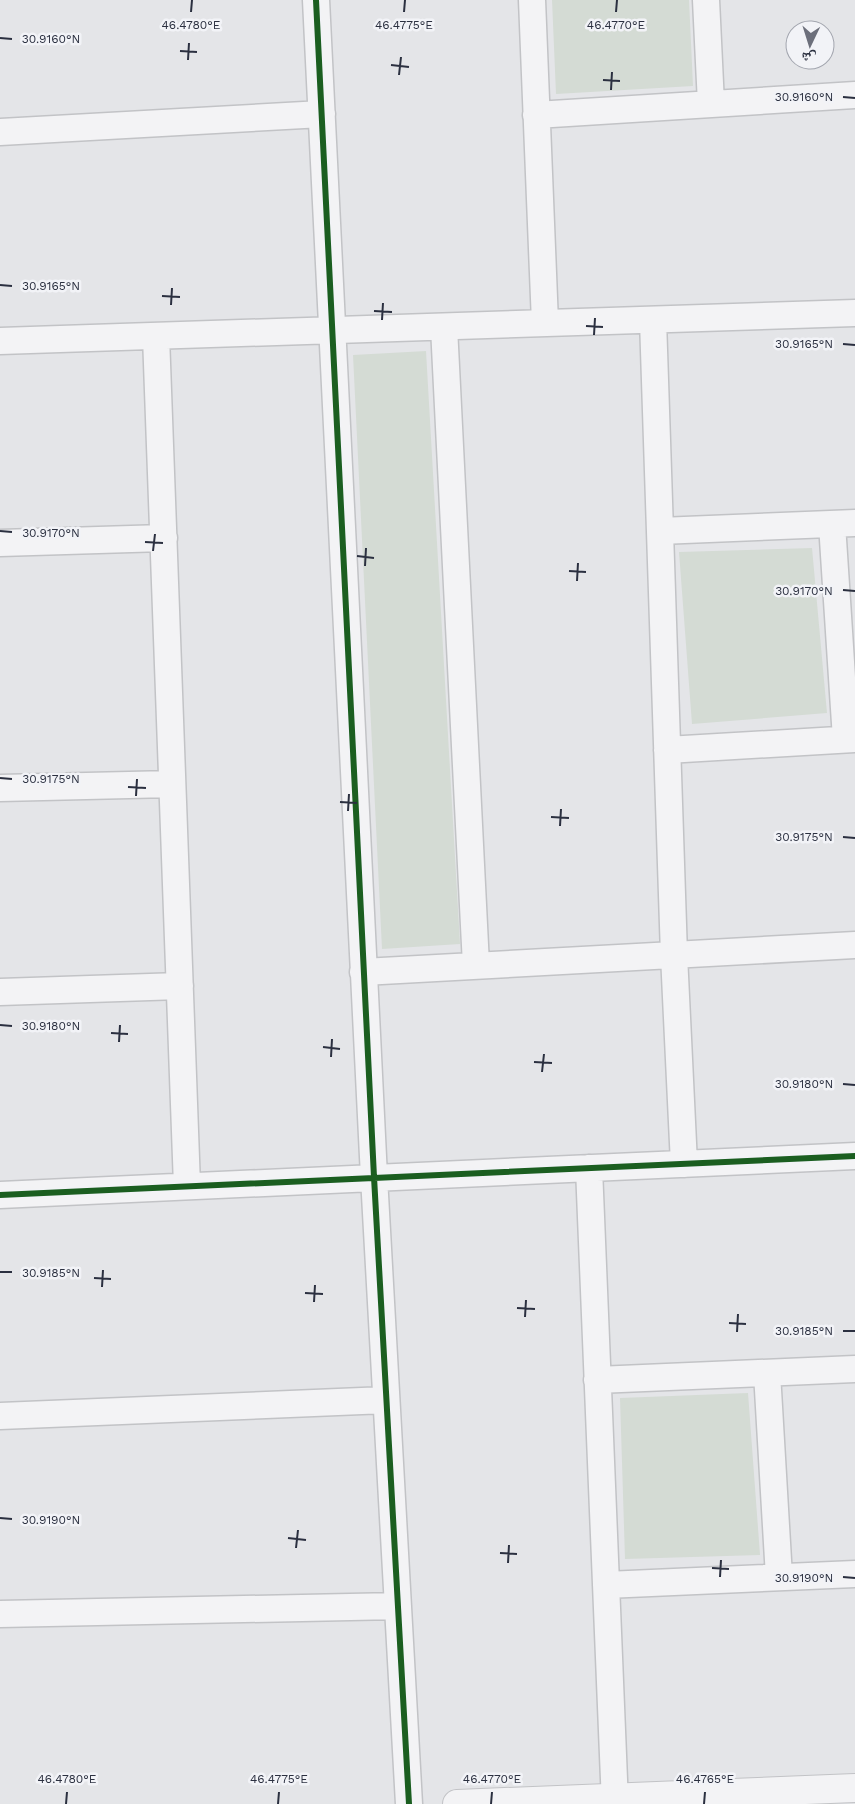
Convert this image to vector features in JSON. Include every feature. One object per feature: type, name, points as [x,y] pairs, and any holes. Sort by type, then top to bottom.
[{"type":"street","points":[[316,0],[374,1177],[409,1804]]},
{"type":"street","points":[[532,0],[545,323]]},
{"type":"street","points":[[706,0],[711,104]]},
{"type":"street","points":[[536,114],[855,95]]},
{"type":"street","points":[[0,132],[322,114]]},
{"type":"street","points":[[0,341],[855,313]]},
{"type":"street","points":[[653,320],[674,955],[684,1164]]},
{"type":"street","points":[[444,327],[476,965]]},
{"type":"street","points":[[156,336],[187,1186]]},
{"type":"street","points":[[660,531],[843,524],[851,739],[667,750]]},
{"type":"street","points":[[0,543],[164,538]]},
{"type":"street","points":[[0,788],[172,784]]},
{"type":"street","points":[[364,972],[855,945]]},
{"type":"street","points":[[0,992],[180,986]]},
{"type":"street","points":[[0,1194],[855,1156]]},
{"type":"street","points":[[589,1168],[615,1801]]},
{"type":"street","points":[[597,1380],[855,1369]]},
{"type":"street","points":[[767,1373],[779,1577]]},
{"type":"street","points":[[0,1416],[386,1400]]},
{"type":"street","points":[[606,1585],[855,1574]]},
{"type":"street","points":[[0,1614],[398,1606]]},
{"type":"street","points":[[457,1804],[615,1801],[855,1788]]},
{"type":"shaded area","points":[[552,0],[689,0],[693,86],[556,94]]},
{"type":"shaded area","points":[[426,351],[460,944],[382,949],[353,355]]},
{"type":"shaded area","points":[[812,548],[827,713],[692,724],[679,552]]},
{"type":"shaded area","points":[[748,1393],[760,1555],[625,1559],[620,1398]]},
{"type":"cycle path","points":[[316,0],[374,1177],[409,1804]]},
{"type":"cycle path","points":[[0,1195],[855,1156]]}]
